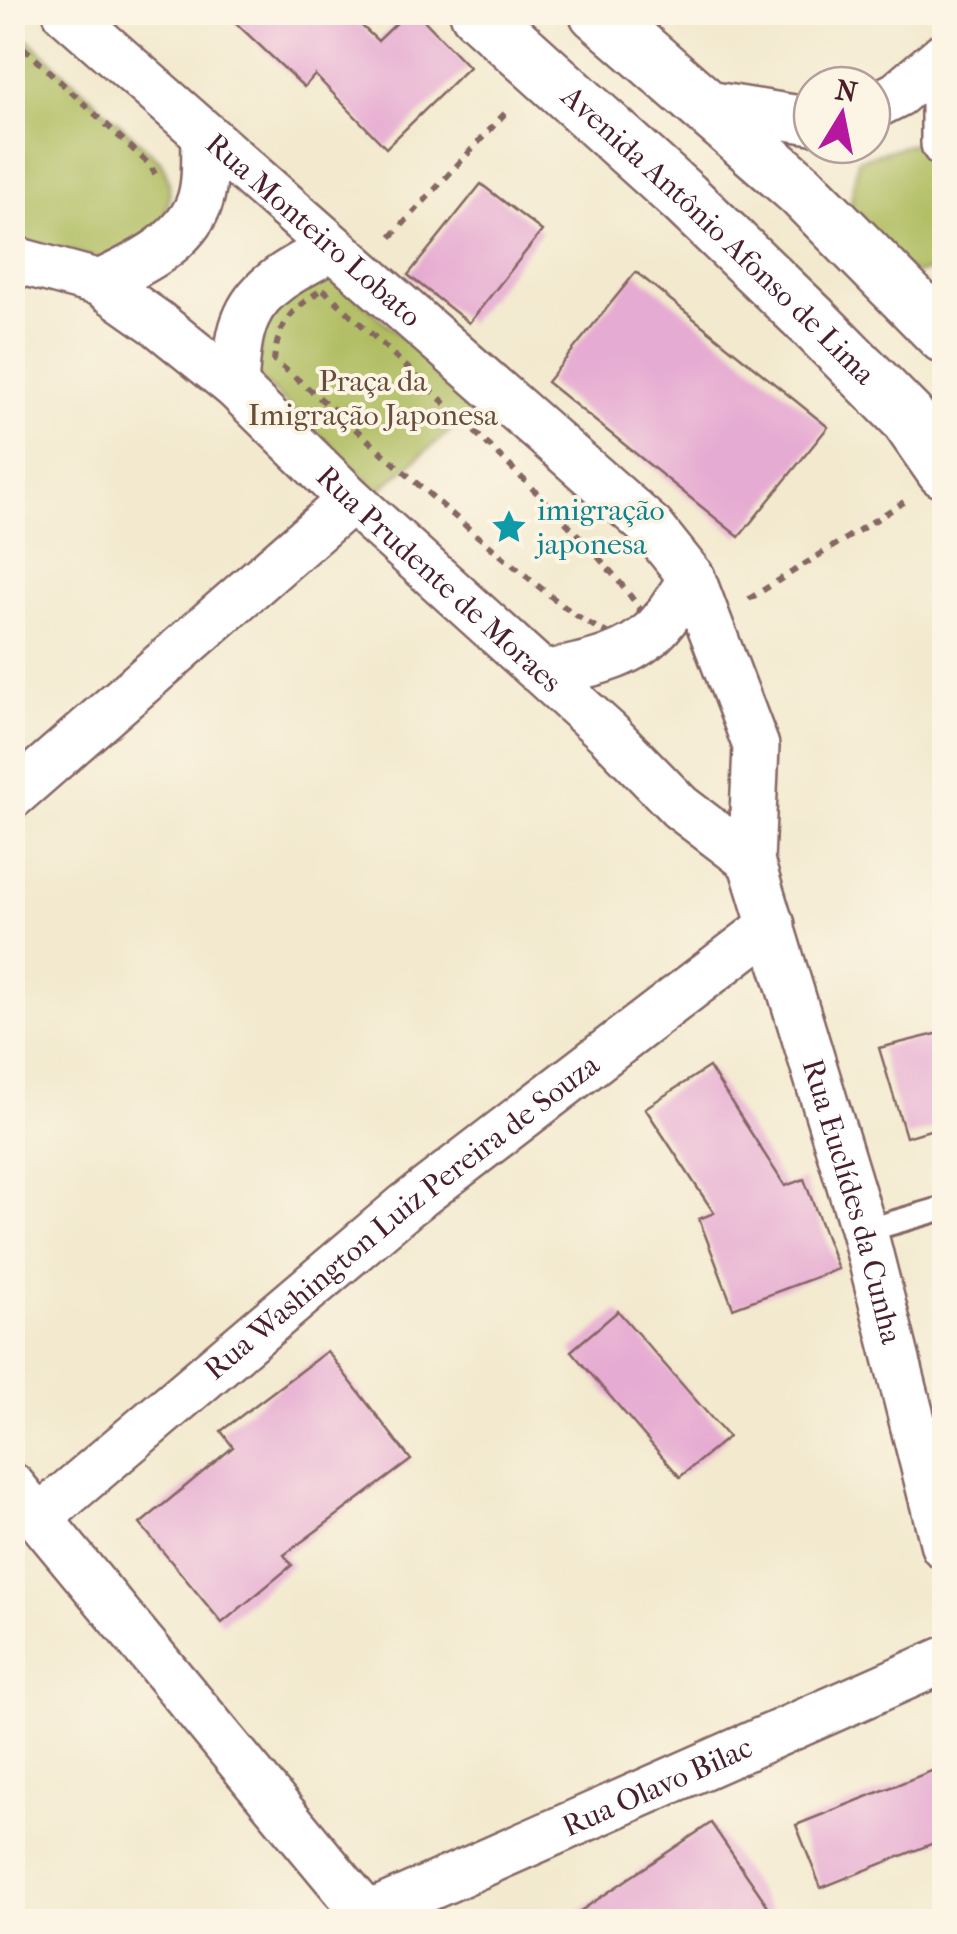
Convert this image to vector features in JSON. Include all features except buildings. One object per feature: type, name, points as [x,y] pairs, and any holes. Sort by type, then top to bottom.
[{"type":"main road","name":"Avenida Antônio Afonso de Lima","points":[[478,12],[644,163],[906,417],[928,484]]},
{"type":"main road","points":[[597,12],[801,190],[944,334]]},
{"type":"main road","points":[[644,163],[701,104]]},
{"type":"street","name":"Rua Monteiro Lobato","points":[[66,12],[652,528],[692,578],[756,746],[751,861]]},
{"type":"street","points":[[892,97],[944,55]]},
{"type":"street","points":[[944,55],[944,144]]},
{"type":"street","points":[[701,104],[792,118]]},
{"type":"street","points":[[100,284],[146,262],[180,232],[192,215],[199,205],[205,134]]},
{"type":"street","name":"Rua Prudente de Moraes","points":[[12,259],[100,284],[157,323],[235,386],[680,806],[751,861]]},
{"type":"street","points":[[235,386],[247,314],[273,283],[346,260]]},
{"type":"street","points":[[12,796],[352,500]]},
{"type":"street","points":[[544,674],[591,664],[627,650],[656,630],[692,578]]},
{"type":"street","name":"Rua Euclídes da Cunha","points":[[751,861],[864,1231],[944,1546]]},
{"type":"street","name":"Rua Washington Luiz Pereira de Souza","points":[[26,1502],[772,925]]},
{"type":"street","points":[[26,1502],[371,1918]]},
{"type":"street","name":"Rua Olavo Bilac","points":[[371,1918],[944,1660]]},
{"type":"lane","points":[[864,1231],[944,1208]]},
{"type":"path","points":[[12,36],[150,165]]},
{"type":"path","points":[[346,260],[544,72]]},
{"type":"path","points":[[323,289],[463,419],[620,581],[640,609],[638,622],[614,636],[586,624],[450,514],[346,418],[274,360],[282,323],[323,289]]},
{"type":"path","points":[[710,624],[928,484]]},
{"type":"green space","points":[[12,25],[160,161],[165,170],[169,196],[159,231],[106,260],[13,238]]},
{"type":"green space","points":[[924,140],[944,236],[944,267],[915,274],[847,226],[857,165],[892,165],[892,150]]},
{"type":"green space","name":"Praça da Imigração Japonesa","points":[[329,273],[480,406],[378,491],[256,375],[263,336],[275,312],[296,293]]},
{"type":"place","name":"imigração japonesa","points":[[509,527]]}]
